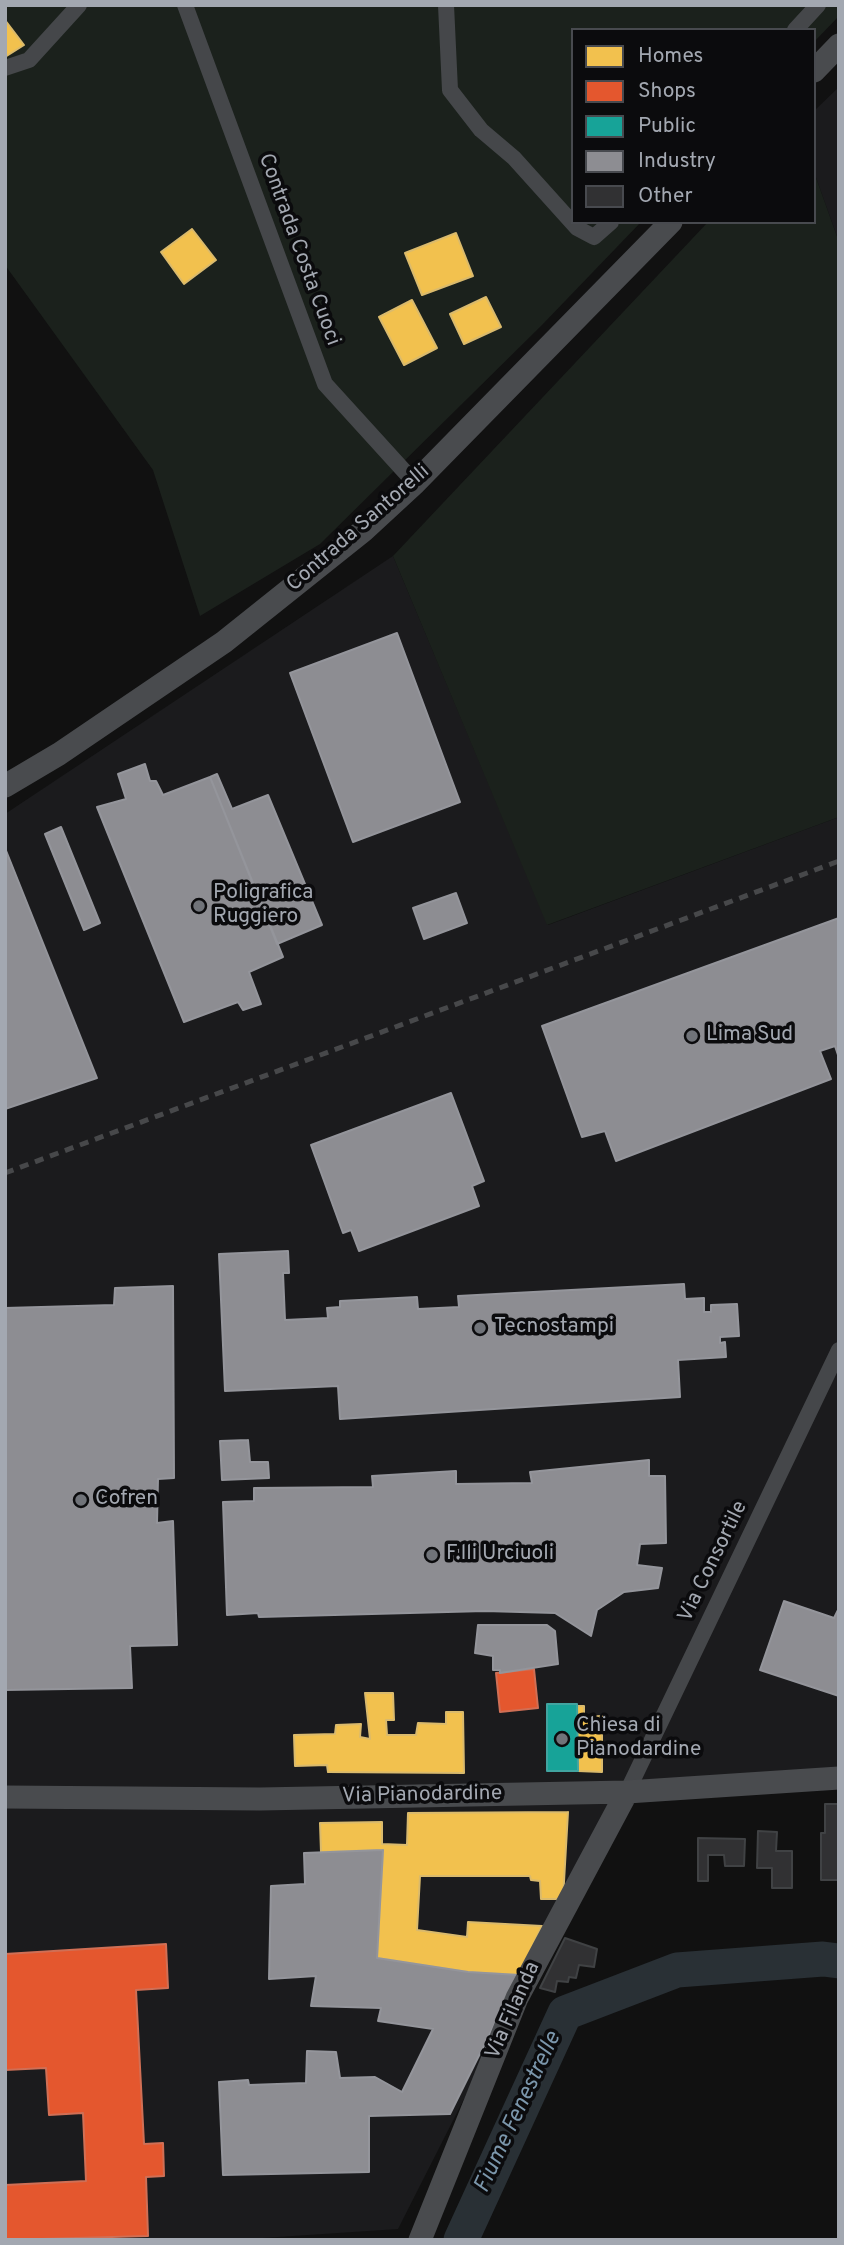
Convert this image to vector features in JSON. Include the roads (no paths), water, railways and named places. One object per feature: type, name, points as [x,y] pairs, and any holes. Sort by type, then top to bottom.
[{"type":"street","points":[[5,68],[29,60],[79,5]]},
{"type":"street","name":"Contrada Costa Cuoci","points":[[185,5],[325,384],[415,483]]},
{"type":"street","points":[[446,5],[450,90],[481,130],[514,158],[571,220]]},
{"type":"street","points":[[797,28],[818,5]]},
{"type":"street","points":[[816,69],[839,45]]},
{"type":"street","points":[[574,224],[594,237],[609,224]]},
{"type":"street","name":"Contrada Santorelli","points":[[5,786],[70,747],[261,615],[363,531],[415,483],[669,224]]},
{"type":"street","name":"Via Consortile","points":[[627,1791],[839,1350]]},
{"type":"street","name":"Via Pianodardine","points":[[5,1797],[260,1799],[627,1791],[839,1778]]},
{"type":"street","name":"Via Filanda","points":[[420,2240],[517,1997],[627,1791]]},
{"type":"waterway","name":"Fiume Fenestrelle","points":[[461,2240],[565,2013],[677,1970],[823,1959],[839,1961]]},
{"type":"railway","points":[[5,1173],[839,861]]},
{"type":"place","name":"Poligrafica Ruggiero","points":[[199,906]]},
{"type":"place","name":"Lima Sud","points":[[692,1036]]},
{"type":"place","name":"Tecnostampi","points":[[480,1328]]},
{"type":"place","name":"Cofren","points":[[81,1500]]},
{"type":"place","name":"F.lli Urciuoli","points":[[432,1555]]},
{"type":"place","name":"Chiesa di Pianodardine","points":[[562,1739]]}]
